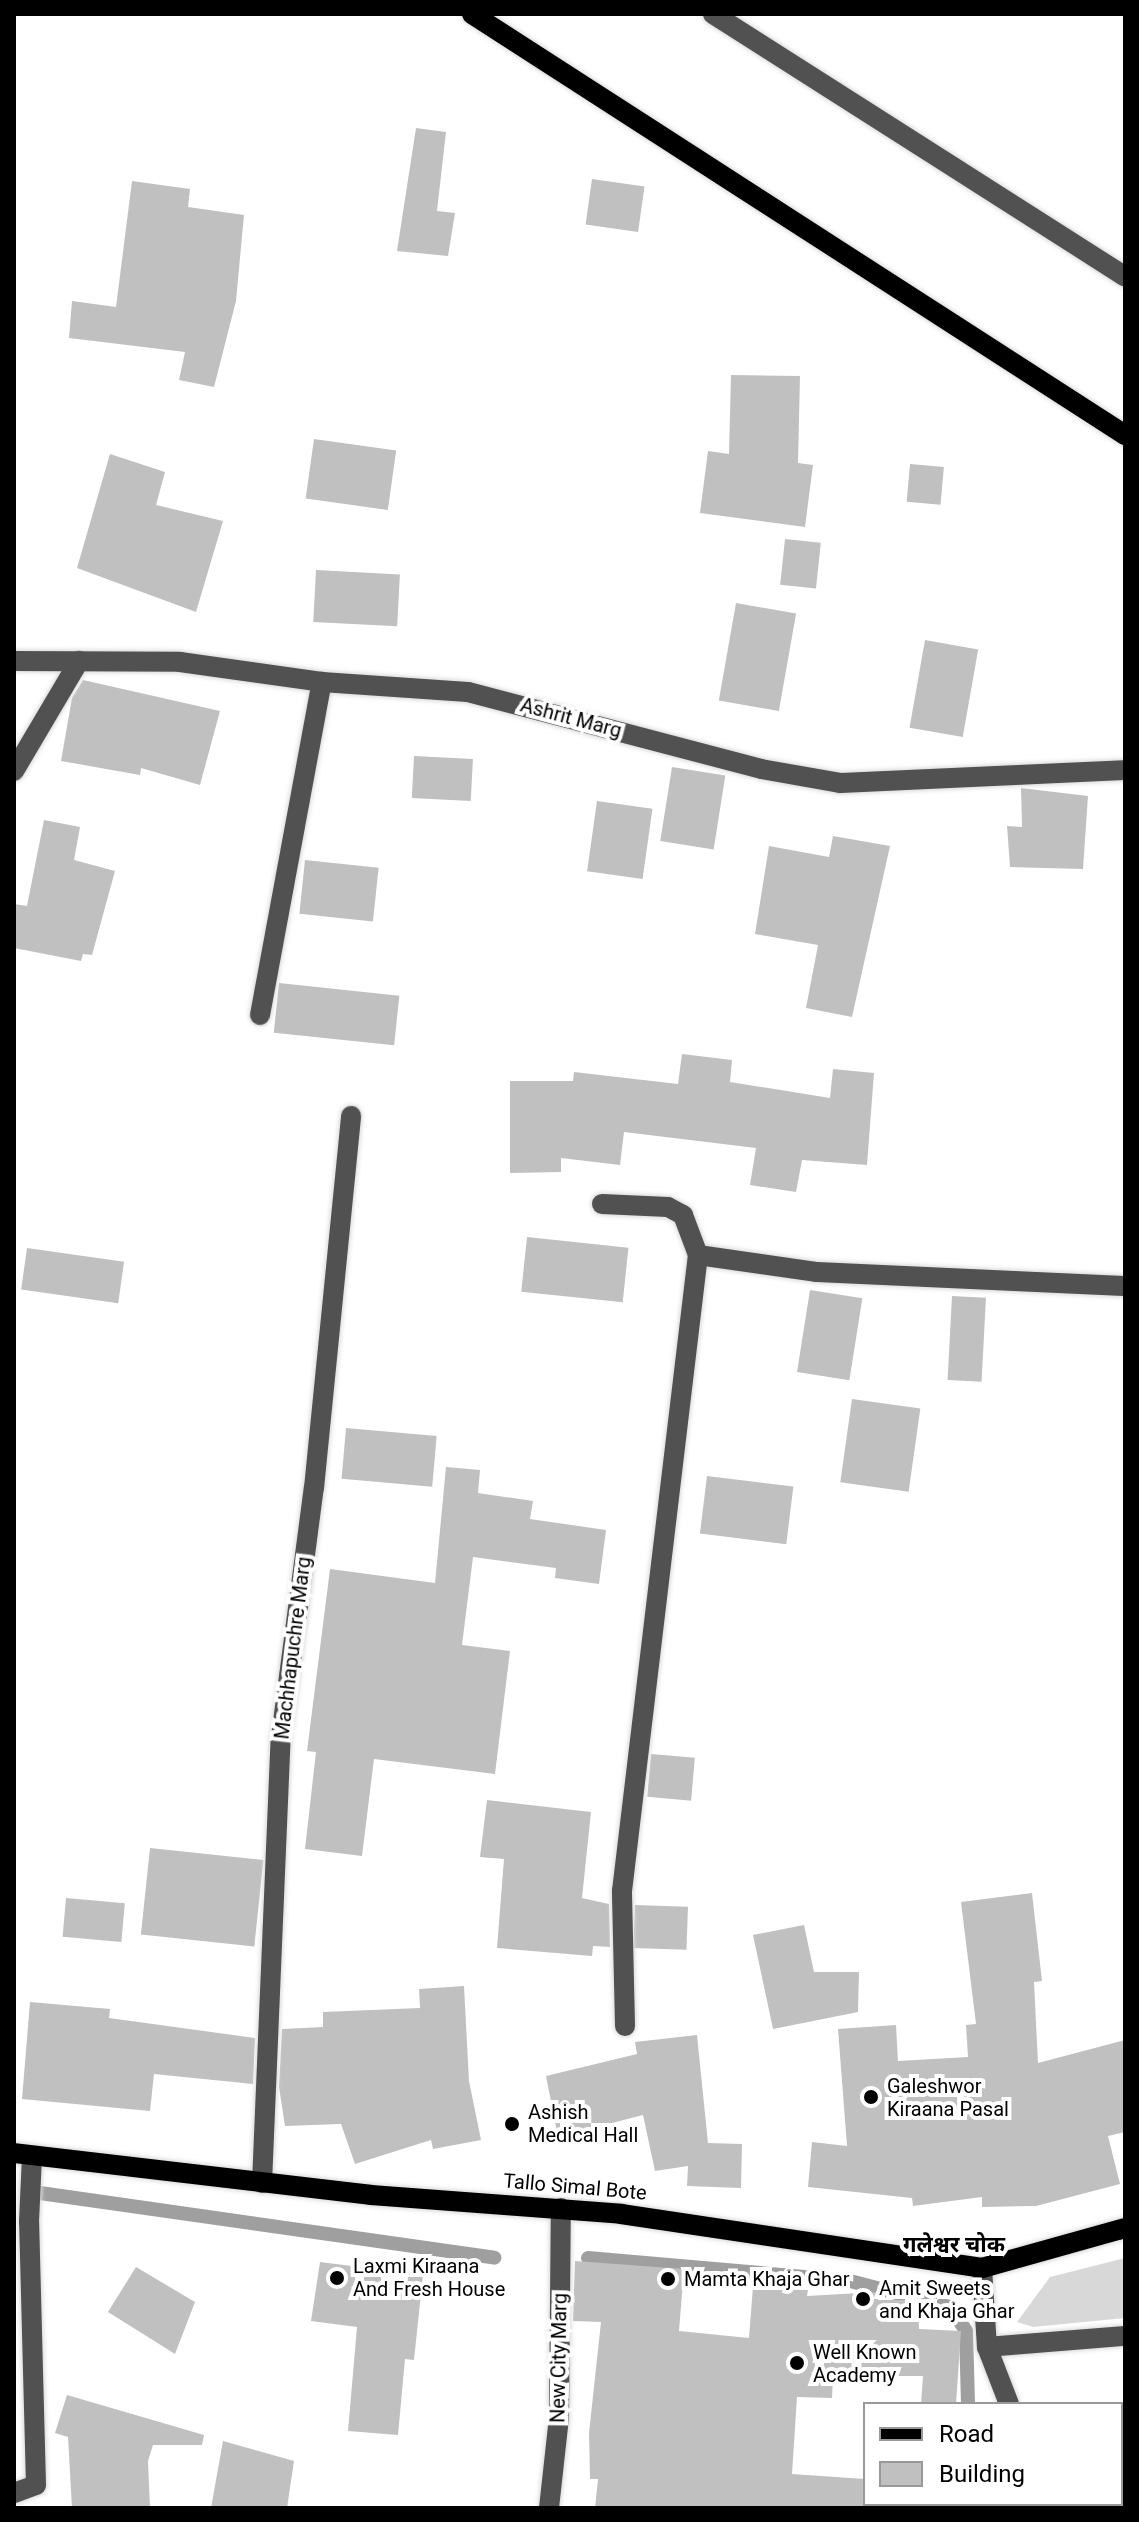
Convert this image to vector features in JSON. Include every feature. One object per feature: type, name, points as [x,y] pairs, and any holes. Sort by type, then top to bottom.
[{"type":"main road","points":[[472,14],[1125,435]]},
{"type":"main road","name":"Tallo Simal Bote","points":[[23,2154],[262,2183],[561,2208],[982,2268],[1125,2228]]},
{"type":"street","points":[[713,14],[1125,276]]},
{"type":"street","name":"Ashrit Marg","points":[[14,661],[180,662],[322,682],[468,692],[761,769],[840,783],[1125,770]]},
{"type":"street","points":[[14,771],[79,661]]},
{"type":"street","points":[[260,1015],[322,682]]},
{"type":"street","name":"Machhapuchre Marg","points":[[262,2183],[281,1737],[314,1488],[351,1116]]},
{"type":"street","points":[[602,1204],[668,1207],[683,1215],[698,1255],[622,1891],[625,2026]]},
{"type":"street","points":[[698,1255],[816,1272],[1125,1286]]},
{"type":"street","points":[[14,2493],[36,2485],[29,2222],[23,2154]]},
{"type":"street","name":"New City Marg","points":[[549,2508],[559,2417],[561,2208]]},
{"type":"street","points":[[982,2268],[987,2347],[1008,2402]]},
{"type":"street","points":[[987,2347],[1125,2336]]},
{"type":"shaded area","points":[[1125,2258],[1125,2318],[1033,2327],[1017,2322],[1050,2277]]},
{"type":"shaded area","points":[[889,2506],[989,2506],[989,2508]]},
{"type":"building","points":[[416,128],[446,132],[437,211],[455,213],[448,256],[397,251]]},
{"type":"building","points":[[592,179],[644,186],[638,232],[586,225]]},
{"type":"building","points":[[132,181],[190,189],[188,207],[244,215],[236,301],[214,387],[179,380],[185,352],[69,338],[72,301],[116,307]]},
{"type":"building","points":[[731,375],[800,376],[798,463],[813,465],[805,527],[700,513],[708,451],[729,454]]},
{"type":"building","points":[[314,439],[396,451],[388,510],[306,498]]},
{"type":"building","points":[[110,454],[165,472],[156,505],[223,521],[196,612],[77,568]]},
{"type":"building","points":[[910,464],[944,467],[941,505],[907,502]]},
{"type":"building","points":[[785,539],[821,543],[816,589],[780,585]]},
{"type":"building","points":[[316,570],[400,574],[397,626],[313,622]]},
{"type":"building","points":[[736,603],[796,614],[779,711],[719,700]]},
{"type":"building","points":[[925,640],[978,649],[963,737],[910,728]]},
{"type":"building","points":[[83,680],[220,711],[200,785],[141,768],[140,775],[61,761],[72,698]]},
{"type":"building","points":[[414,756],[473,759],[471,801],[412,798]]},
{"type":"building","points":[[672,767],[725,775],[714,850],[660,841]]},
{"type":"building","points":[[1021,788],[1088,796],[1083,869],[1010,867],[1007,826],[1022,827]]},
{"type":"building","points":[[597,801],[652,809],[643,879],[587,871]]},
{"type":"building","points":[[44,820],[80,827],[74,860],[115,871],[92,955],[83,954],[81,961],[14,948],[14,904],[27,906]]},
{"type":"building","points":[[833,836],[890,846],[852,1017],[806,1008],[818,945],[755,934],[769,846],[829,857]]},
{"type":"building","points":[[305,860],[379,868],[373,921],[299,914]]},
{"type":"building","points":[[279,983],[399,996],[394,1045],[274,1033]]},
{"type":"building","points":[[682,1054],[732,1060],[730,1082],[830,1098],[833,1069],[874,1073],[867,1165],[802,1160],[796,1192],[750,1185],[756,1148],[624,1132],[620,1165],[561,1158],[561,1172],[510,1173],[510,1081],[573,1081],[574,1072],[678,1084]]},
{"type":"building","points":[[527,1237],[628,1248],[623,1302],[521,1292]]},
{"type":"building","points":[[27,1248],[124,1262],[118,1303],[21,1290]]},
{"type":"building","points":[[810,1290],[862,1298],[849,1380],[797,1372]]},
{"type":"building","points":[[952,1296],[986,1298],[982,1382],[948,1380]]},
{"type":"building","points":[[852,1399],[920,1409],[909,1492],[840,1482]]},
{"type":"building","points":[[346,1428],[437,1436],[432,1487],[342,1479]]},
{"type":"building","points":[[446,1467],[480,1470],[478,1493],[533,1501],[530,1519],[606,1530],[599,1584],[555,1578],[556,1568],[473,1557],[462,1645],[510,1651],[495,1774],[374,1759],[362,1856],[305,1849],[316,1752],[307,1751],[330,1569],[435,1583]]},
{"type":"building","points":[[707,1476],[793,1487],[786,1544],[700,1534]]},
{"type":"building","points":[[651,1754],[695,1758],[691,1801],[647,1797]]},
{"type":"building","points":[[487,1800],[591,1812],[582,1898],[609,1904],[610,1947],[593,1946],[592,1956],[497,1948],[504,1859],[480,1857]]},
{"type":"building","points":[[150,1848],[263,1860],[254,1946],[141,1935]]},
{"type":"building","points":[[1032,1893],[1042,1981],[1034,1982],[1038,2063],[1125,2040],[1125,2132],[1108,2136],[1120,2184],[1036,2206],[982,2207],[982,2197],[913,2206],[912,2198],[808,2187],[812,2142],[847,2146],[838,2029],[896,2025],[898,2061],[968,2057],[966,2025],[976,2024],[961,1902]]},
{"type":"building","points":[[66,1898],[125,1903],[121,1942],[63,1937]]},
{"type":"building","points":[[635,1905],[688,1907],[686,1950],[633,1948]]},
{"type":"building","points":[[804,1925],[814,1972],[859,1972],[858,2012],[773,2029],[753,1935]]},
{"type":"building","points":[[464,1986],[469,2081],[481,2140],[433,2149],[431,2140],[355,2164],[341,2124],[285,2126],[279,2087],[282,2029],[323,2027],[323,2012],[420,2008],[419,1989]]},
{"type":"building","points":[[30,2002],[110,2009],[109,2018],[255,2038],[253,2084],[154,2074],[150,2111],[22,2099]]},
{"type":"building","points":[[697,2035],[708,2143],[742,2144],[741,2188],[687,2186],[688,2166],[655,2171],[643,2115],[558,2137],[546,2076],[637,2054],[635,2042]]},
{"type":"building","points":[[575,2261],[684,2269],[679,2331],[749,2338],[753,2286],[808,2290],[807,2296],[877,2292],[878,2300],[918,2300],[919,2329],[961,2331],[956,2402],[921,2402],[923,2376],[833,2376],[832,2398],[797,2397],[792,2474],[863,2479],[863,2506],[879,2508],[595,2508],[598,2479],[590,2479],[589,2433],[601,2322],[573,2321]]},
{"type":"building","points":[[320,2262],[423,2275],[414,2360],[405,2359],[398,2435],[348,2431],[357,2327],[311,2321]]},
{"type":"building","points":[[136,2267],[195,2302],[175,2354],[108,2312]]},
{"type":"building","points":[[67,2395],[204,2435],[202,2445],[153,2445],[148,2461],[150,2508],[72,2508],[68,2437],[55,2433]]},
{"type":"building","points":[[223,2441],[294,2461],[287,2508],[211,2508]]},
{"type":"waterway","points":[[40,2193],[494,2258]]},
{"type":"waterway","points":[[588,2258],[850,2281],[950,2307],[966,2331],[968,2402]]},
{"type":"place","name":"Galeshwor Kiraana Pasal","points":[[871,2097]]},
{"type":"place","name":"Ashish Medical Hall","points":[[512,2124]]},
{"type":"place","name":"Laxmi Kiraana And Fresh House","points":[[337,2278]]},
{"type":"place","name":"Mamta Khaja Ghar","points":[[668,2279]]},
{"type":"place","name":"Amit Sweets and Khaja Ghar","points":[[863,2299]]},
{"type":"place","name":"Well Known Academy","points":[[797,2363]]},
{"type":"district","name":"गलेश्वर चोक","points":[[954,2245]]}]
